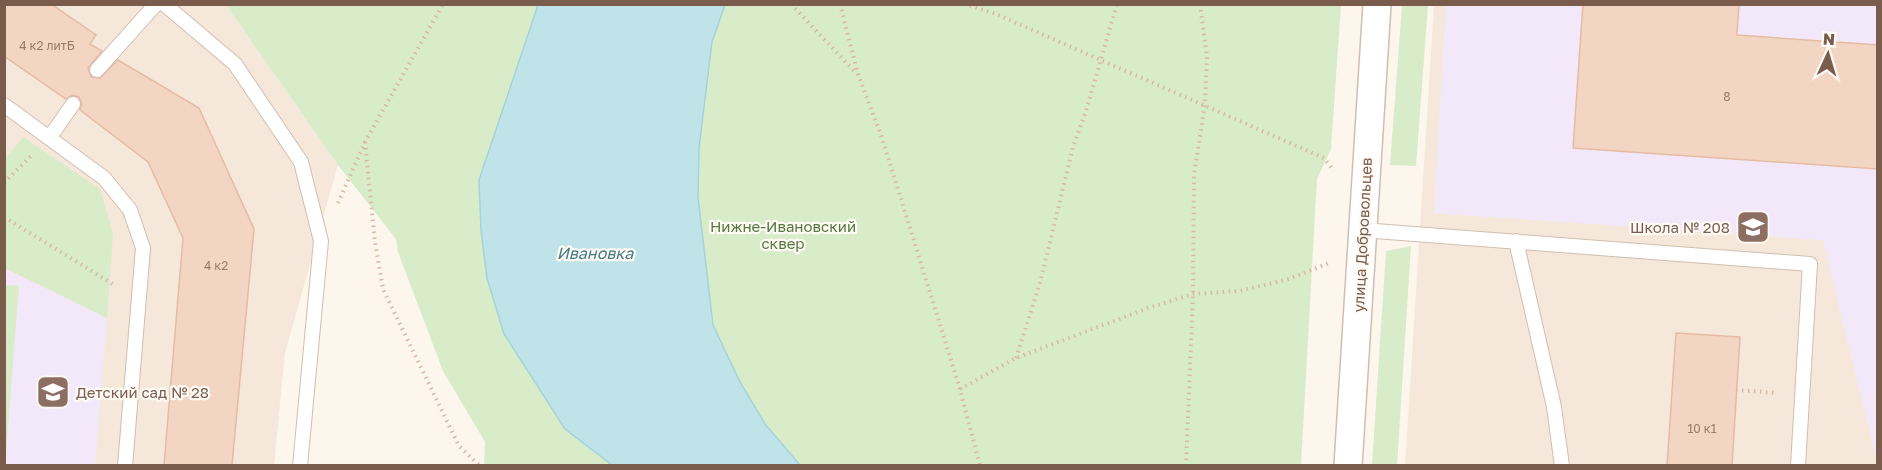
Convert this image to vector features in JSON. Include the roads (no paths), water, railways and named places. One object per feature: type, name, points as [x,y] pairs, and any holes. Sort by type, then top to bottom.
[{"type":"street","name":"улица Добровольцев","points":[[1348,465],[1377,4]]},
{"type":"lane","points":[[97,70],[156,4]]},
{"type":"lane","points":[[164,4],[235,64],[301,162],[321,241],[300,465]]},
{"type":"lane","points":[[50,137],[73,104]]},
{"type":"lane","points":[[4,105],[104,178],[130,210],[143,248],[125,465]]},
{"type":"lane","points":[[1362,230],[1810,264],[1798,465]]},
{"type":"lane","points":[[1516,241],[1554,407],[1562,465]]},
{"type":"water","name":"Ивановка","points":[[538,5],[725,5],[712,42],[699,148],[698,197],[713,325],[740,382],[765,424],[800,465],[612,465],[565,429],[504,334],[487,278],[481,230],[479,180]]},
{"type":"place","name":"Школа № 208","points":[[1753,227]]},
{"type":"place","name":"Детский сад № 28","points":[[53,392]]},
{"type":"park label","name":"Нижне-Ивановский сквер","points":[[783,234]]}]
